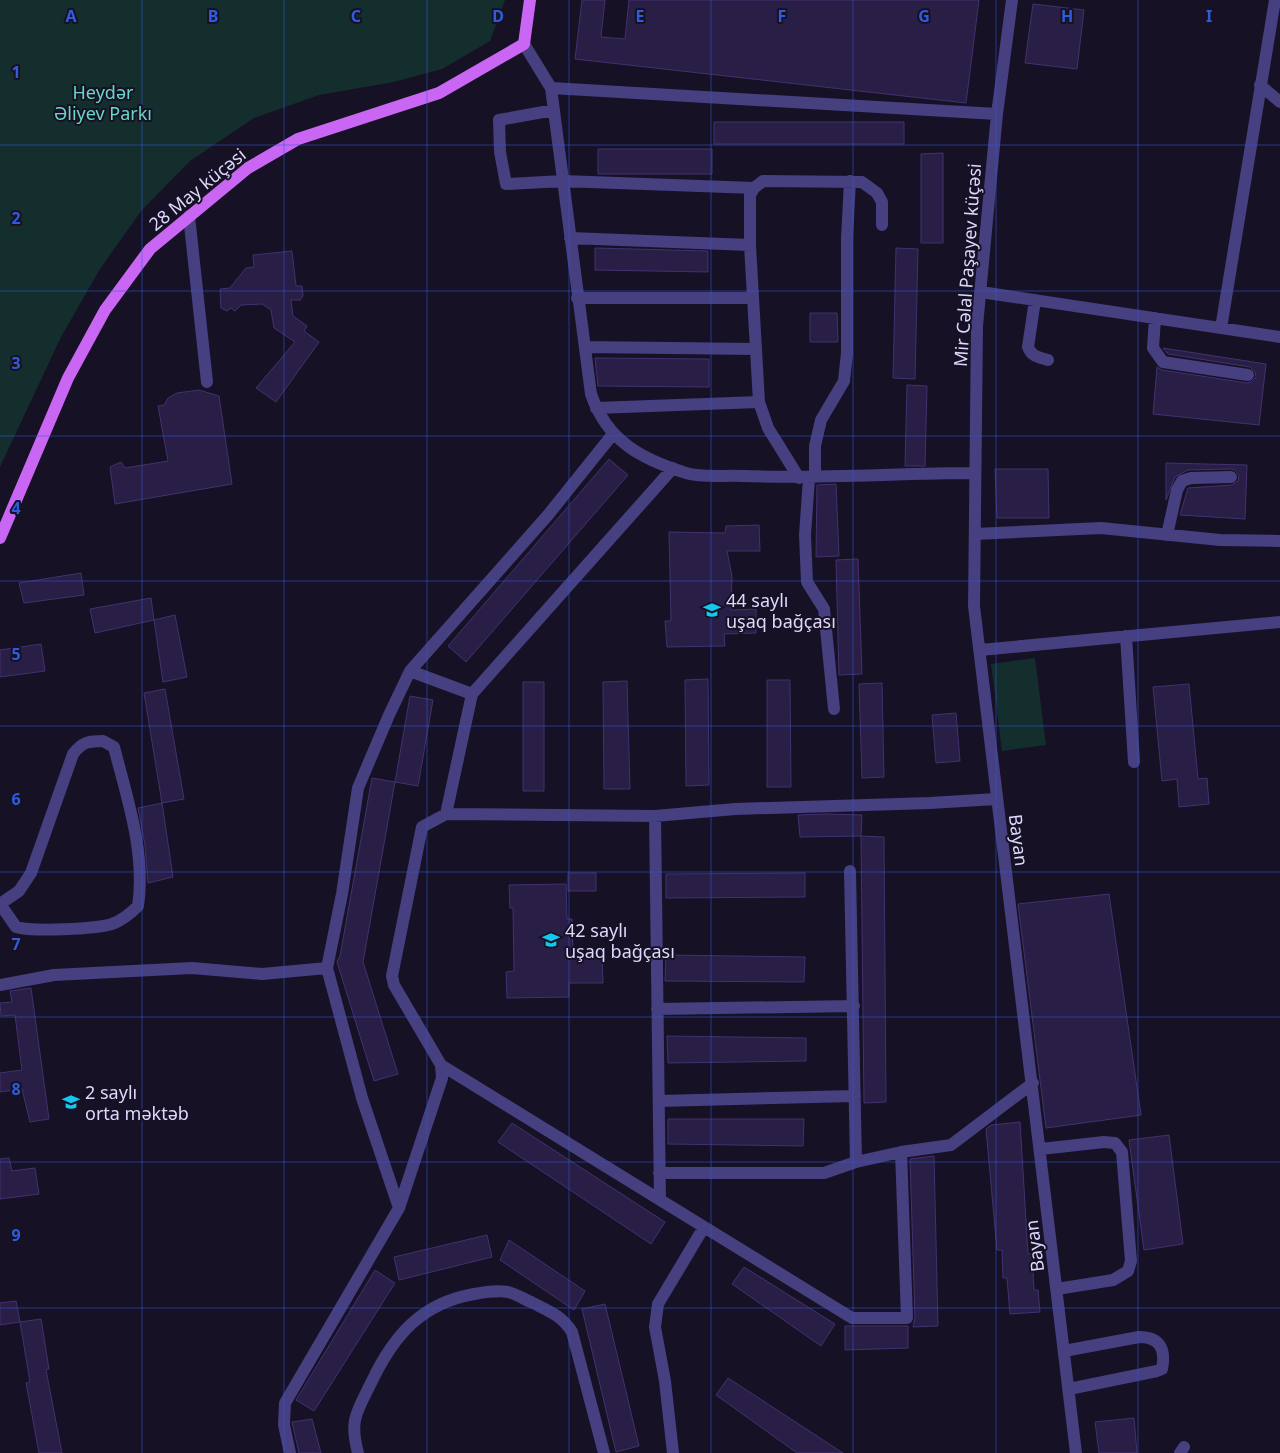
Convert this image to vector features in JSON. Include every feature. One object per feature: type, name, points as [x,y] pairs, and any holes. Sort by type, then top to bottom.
[{"type":"main road","points":[[524,44],[530,0]]},
{"type":"main road","name":"28 May küçəsi","points":[[0,538],[68,378],[105,310],[150,249],[248,168],[298,139],[439,93],[524,44]]},
{"type":"street","name":"Mir Cəlal Paşayev küçəsi","points":[[975,534],[977,326],[997,114],[1012,0]]},
{"type":"street","points":[[1221,328],[1275,0]]},
{"type":"street","points":[[524,44],[551,88],[577,298],[592,394],[596,408],[612,434],[640,455],[688,474],[808,478],[884,474],[975,473]]},
{"type":"street","points":[[1260,85],[1278,98]]},
{"type":"street","points":[[551,88],[997,114]]},
{"type":"street","points":[[554,110],[499,120],[502,168],[504,182],[508,185],[563,180],[754,188]]},
{"type":"street","points":[[808,478],[768,428],[759,402],[750,246],[750,195],[754,188],[763,181],[862,182],[877,193],[882,202],[882,225]]},
{"type":"street","points":[[834,709],[824,609],[807,582],[805,535],[808,478],[821,420],[844,381],[848,353],[847,238],[850,181]]},
{"type":"street","points":[[190,216],[207,382]]},
{"type":"street","points":[[570,238],[750,246]]},
{"type":"street","points":[[981,292],[1280,336]]},
{"type":"street","points":[[577,298],[753,298]]},
{"type":"street","points":[[1035,300],[1028,347],[1035,357],[1048,360]]},
{"type":"street","points":[[1155,318],[1153,348],[1163,362],[1248,375]]},
{"type":"street","points":[[585,347],[756,349]]},
{"type":"street","points":[[596,408],[759,402]]},
{"type":"street","points":[[399,1208],[362,1098],[327,968],[342,894],[358,788],[388,715],[410,672],[548,515],[612,434]]},
{"type":"street","points":[[446,814],[472,694],[673,468]]},
{"type":"street","points":[[1167,535],[1177,490],[1182,481],[1191,478],[1231,478]]},
{"type":"street","points":[[975,534],[1101,528],[1220,540],[1280,541]]},
{"type":"street","name":"Bayan","points":[[975,534],[974,606],[996,799],[1033,1083],[1076,1453]]},
{"type":"street","points":[[980,650],[1280,622]]},
{"type":"street","points":[[1126,636],[1134,762]]},
{"type":"street","points":[[410,672],[472,694]]},
{"type":"street","points":[[86,742],[110,743],[114,747],[133,828],[141,874],[138,906],[124,919],[111,924],[36,931],[16,927],[0,904],[19,891],[31,873],[73,754],[79,746],[86,742]]},
{"type":"street","points":[[290,1453],[284,1425],[285,1403],[399,1208],[442,1078],[441,1065],[394,984],[392,976],[420,832],[427,823],[446,814],[655,816],[735,809],[912,804],[996,799]]},
{"type":"street","points":[[655,816],[660,1200]]},
{"type":"street","points":[[850,871],[856,1162]]},
{"type":"street","points":[[0,984],[54,975],[192,968],[262,974],[327,968]]},
{"type":"street","points":[[657,1009],[854,1006]]},
{"type":"street","points":[[441,1065],[852,1318],[907,1318],[901,1152]]},
{"type":"street","points":[[660,1173],[824,1173],[856,1162],[901,1152],[951,1145],[1033,1083]]},
{"type":"street","points":[[659,1101],[855,1096]]},
{"type":"street","points":[[1040,1149],[1104,1142],[1115,1144],[1122,1152],[1131,1261],[1128,1271],[1113,1280],[1057,1290]]},
{"type":"street","points":[[673,1453],[665,1381],[655,1327],[658,1304],[704,1227]]},
{"type":"street","points":[[358,1453],[353,1434],[355,1415],[380,1364],[411,1322],[423,1313],[456,1298],[494,1291],[509,1292],[565,1321],[572,1332],[604,1453]]},
{"type":"street","points":[[1064,1351],[1140,1337],[1151,1337],[1159,1344],[1163,1363],[1162,1369],[1158,1371],[1069,1389]]},
{"type":"green space","name":"Heydər Əliyev Parkı","points":[[0,0],[505,0],[490,41],[442,69],[394,82],[319,95],[254,118],[190,161],[141,211],[100,269],[61,337],[0,467]]},
{"type":"green space","points":[[1035,658],[1046,745],[1002,751],[991,664]]},
{"type":"building","points":[[582,0],[605,0],[601,37],[625,39],[629,0],[979,0],[966,103],[575,59]]},
{"type":"building","points":[[1033,4],[1084,10],[1077,69],[1025,63]]},
{"type":"building","points":[[714,122],[904,122],[904,144],[714,144]]},
{"type":"building","points":[[598,149],[712,149],[712,174],[598,174]]},
{"type":"building","points":[[943,153],[943,243],[921,243],[921,154]]},
{"type":"building","points":[[595,248],[708,251],[708,272],[595,270]]},
{"type":"building","points":[[896,248],[918,249],[915,379],[893,378]]},
{"type":"building","points":[[292,251],[296,286],[302,286],[303,296],[300,300],[291,300],[293,316],[307,326],[304,331],[319,342],[276,402],[256,388],[295,342],[274,328],[271,310],[262,304],[241,305],[235,311],[231,308],[227,311],[221,308],[220,289],[230,288],[246,268],[254,267],[253,255]]},
{"type":"building","points":[[810,313],[837,313],[838,342],[810,342]]},
{"type":"building","points":[[1163,348],[1266,364],[1259,425],[1153,414],[1157,367],[1162,370],[1247,383],[1256,377],[1255,372],[1250,367],[1168,354]]},
{"type":"building","points":[[595,358],[709,359],[709,387],[598,386]]},
{"type":"building","points":[[907,385],[927,386],[925,466],[905,466]]},
{"type":"building","points":[[199,390],[219,396],[232,484],[115,504],[110,467],[121,462],[125,468],[168,461],[158,406],[164,405],[168,398],[177,393]]},
{"type":"building","points":[[609,459],[628,475],[466,662],[448,646]]},
{"type":"building","points":[[1166,463],[1247,465],[1245,519],[1180,515],[1188,488],[1232,485],[1238,481],[1239,476],[1235,470],[1231,469],[1188,470],[1175,477],[1166,500]]},
{"type":"building","points":[[995,469],[1048,469],[1049,518],[997,518]]},
{"type":"building","points":[[836,484],[839,556],[816,557],[817,485]]},
{"type":"building","points":[[759,525],[760,551],[727,551],[732,576],[731,610],[756,609],[756,633],[724,634],[725,646],[667,647],[665,621],[671,621],[669,532],[725,533],[726,526]]},
{"type":"building","points":[[858,559],[862,674],[839,675],[836,560]]},
{"type":"building","points":[[81,573],[84,595],[24,603],[19,583]]},
{"type":"building","points":[[151,598],[154,620],[95,633],[90,609]]},
{"type":"building","points":[[175,615],[187,677],[163,682],[154,620]]},
{"type":"building","points":[[41,644],[45,671],[0,677],[0,650]]},
{"type":"building","points":[[708,679],[709,785],[686,786],[685,680]]},
{"type":"building","points":[[767,680],[790,680],[791,787],[767,787]]},
{"type":"building","points":[[627,681],[630,789],[604,789],[603,682]]},
{"type":"building","points":[[523,682],[544,682],[544,791],[523,791]]},
{"type":"building","points":[[882,683],[884,777],[862,778],[859,684]]},
{"type":"building","points":[[1189,684],[1198,779],[1207,778],[1209,804],[1179,807],[1177,779],[1162,781],[1153,687]]},
{"type":"building","points":[[165,689],[184,799],[162,803],[144,693]]},
{"type":"building","points":[[410,696],[433,700],[418,786],[395,782]]},
{"type":"building","points":[[956,713],[960,761],[936,763],[932,715]]},
{"type":"building","points":[[372,778],[395,782],[363,962],[398,1074],[374,1081],[337,962],[340,956]]},
{"type":"building","points":[[162,803],[173,877],[148,883],[145,845],[138,808]]},
{"type":"building","points":[[798,815],[862,815],[861,836],[800,837]]},
{"type":"building","points":[[861,836],[884,837],[886,1102],[864,1103]]},
{"type":"building","points":[[568,873],[596,873],[596,891],[568,891]]},
{"type":"building","points":[[805,873],[805,897],[666,898],[666,874]]},
{"type":"building","points":[[566,884],[567,919],[572,919],[573,956],[602,956],[603,983],[569,983],[569,997],[507,998],[506,972],[514,971],[513,908],[510,908],[509,885]]},
{"type":"building","points":[[1109,894],[1141,1115],[1046,1128],[1018,904]]},
{"type":"building","points":[[666,955],[805,957],[804,982],[665,981]]},
{"type":"building","points":[[31,988],[49,1119],[30,1122],[22,1089],[0,1092],[0,1073],[22,1070],[15,1015],[1,1016],[0,1003],[12,1002],[10,991]]},
{"type":"building","points":[[667,1036],[806,1038],[806,1061],[668,1063]]},
{"type":"building","points":[[668,1119],[804,1119],[803,1146],[668,1144]]},
{"type":"building","points":[[1020,1122],[1028,1254],[1032,1254],[1034,1290],[1038,1290],[1040,1312],[1010,1314],[1007,1278],[1003,1278],[1002,1250],[997,1250],[986,1129],[991,1125]]},
{"type":"building","points":[[512,1123],[665,1222],[651,1244],[498,1142]]},
{"type":"building","points":[[1169,1135],[1183,1244],[1144,1250],[1129,1140]]},
{"type":"building","points":[[934,1156],[938,1326],[913,1327],[915,1318],[910,1159]]},
{"type":"building","points":[[9,1158],[12,1171],[35,1168],[39,1194],[0,1199],[0,1159]]},
{"type":"building","points":[[487,1235],[492,1257],[399,1280],[394,1257]]},
{"type":"building","points":[[509,1240],[585,1291],[574,1310],[500,1260]]},
{"type":"building","points":[[744,1267],[835,1324],[821,1346],[732,1284]]},
{"type":"building","points":[[375,1270],[395,1283],[314,1411],[296,1400]]},
{"type":"building","points":[[16,1301],[20,1322],[0,1325],[0,1303]]},
{"type":"building","points":[[605,1304],[639,1446],[616,1452],[582,1309]]},
{"type":"building","points":[[41,1319],[49,1369],[46,1370],[62,1453],[39,1453],[26,1383],[30,1382],[20,1322]]},
{"type":"building","points":[[845,1326],[908,1326],[908,1348],[845,1350]]},
{"type":"building","points":[[728,1378],[843,1453],[797,1453],[716,1395]]},
{"type":"building","points":[[1134,1418],[1137,1453],[1099,1453],[1095,1422]]},
{"type":"building","points":[[312,1419],[321,1453],[299,1453],[292,1422]]},
{"type":"place","name":"44 saylı uşaq bağçası","points":[[712,610]]},
{"type":"place","name":"42 saylı uşaq bağçası","points":[[551,940]]},
{"type":"place","name":"2 saylı orta məktəb","points":[[71,1102]]}]
